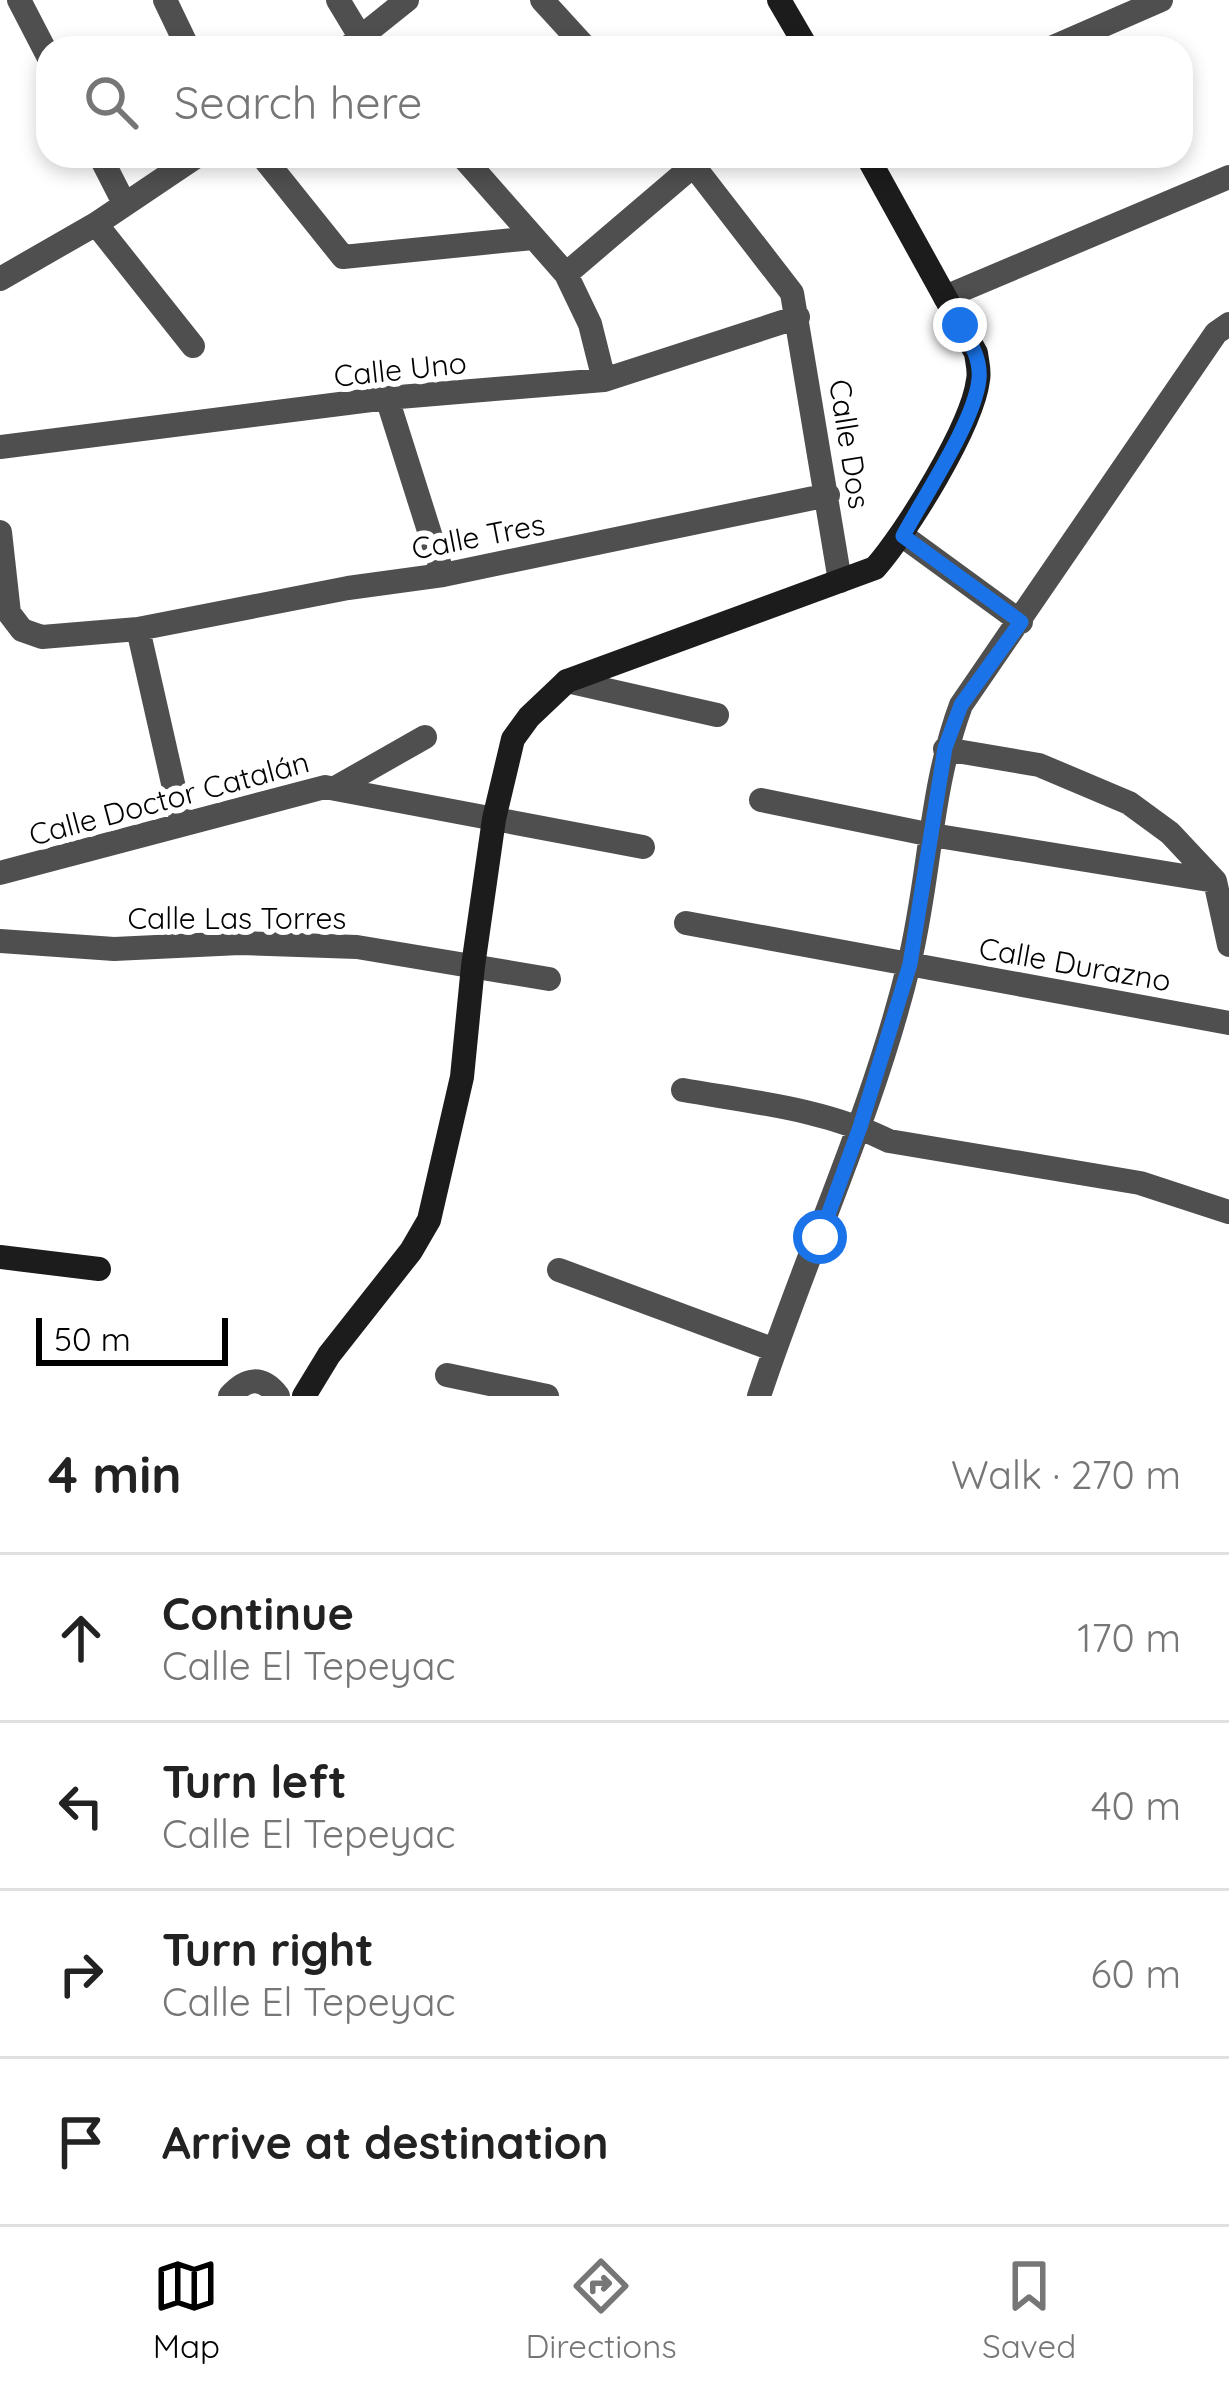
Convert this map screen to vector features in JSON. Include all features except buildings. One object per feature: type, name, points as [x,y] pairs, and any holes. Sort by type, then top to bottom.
[{"type":"street","points":[[19,0],[38,36]]},
{"type":"street","points":[[165,0],[182,36]]},
{"type":"street","points":[[338,0],[354,36]]},
{"type":"street","points":[[368,36],[407,0]]},
{"type":"street","points":[[542,0],[575,36]]},
{"type":"street","points":[[779,0],[800,36]]},
{"type":"street","points":[[1078,36],[1161,0]]},
{"type":"street","points":[[106,168],[124,203]]},
{"type":"street","points":[[0,279],[96,224],[178,168]]},
{"type":"street","points":[[272,168],[343,256],[533,238]]},
{"type":"street","points":[[472,168],[566,274],[590,324],[604,380]]},
{"type":"street","points":[[566,274],[682,168]]},
{"type":"street","points":[[695,168],[792,293],[799,316]]},
{"type":"street","points":[[304,1396],[429,1220],[462,1077],[494,819],[513,739],[567,681],[875,568],[903,536],[972,406],[979,376],[976,352],[875,168]]},
{"type":"street","points":[[945,296],[1229,177]]},
{"type":"street","points":[[96,224],[193,346]]},
{"type":"street","name":"Calle Uno","points":[[0,447],[387,398],[604,380],[799,316]]},
{"type":"street","name":"Calle Dos","points":[[799,316],[840,581]]},
{"type":"street","points":[[759,1396],[860,1127],[910,964],[945,748],[961,705],[1216,333],[1229,324]]},
{"type":"street","points":[[387,398],[443,575]]},
{"type":"street","name":"Calle Tres","points":[[0,532],[9,613],[22,630],[42,638],[139,629],[348,588],[443,575],[828,495]]},
{"type":"street","points":[[903,536],[1021,622]]},
{"type":"street","points":[[139,629],[182,823]]},
{"type":"street","points":[[567,681],[717,715]]},
{"type":"street","points":[[338,787],[425,736]]},
{"type":"street","points":[[945,748],[1039,765],[1129,802],[1170,833],[1215,881],[1229,945]]},
{"type":"street","name":"Calle Doctor Catalán","points":[[0,874],[182,823],[338,787],[432,810],[643,847]]},
{"type":"street","points":[[761,800],[932,835],[1215,881]]},
{"type":"street","name":"Calle Durazno","points":[[686,923],[1228,1023]]},
{"type":"street","name":"Calle Las Torres","points":[[0,941],[114,949],[240,943],[357,946],[549,979]]},
{"type":"street","points":[[1228,1023],[1229,1006]]},
{"type":"street","points":[[683,1090],[823,1115],[889,1141],[1140,1183],[1229,1212]]},
{"type":"street","points":[[0,1257],[100,1269]]},
{"type":"street","points":[[559,1270],[775,1349]]},
{"type":"street","points":[[447,1375],[547,1396]]},
{"type":"street","points":[[230,1396],[242,1382],[254,1379],[278,1396]]},
{"type":"route","points":[[820,1237],[910,964],[945,748],[961,705],[1021,622],[903,536],[972,406],[979,376],[976,352],[960,325]]}]
